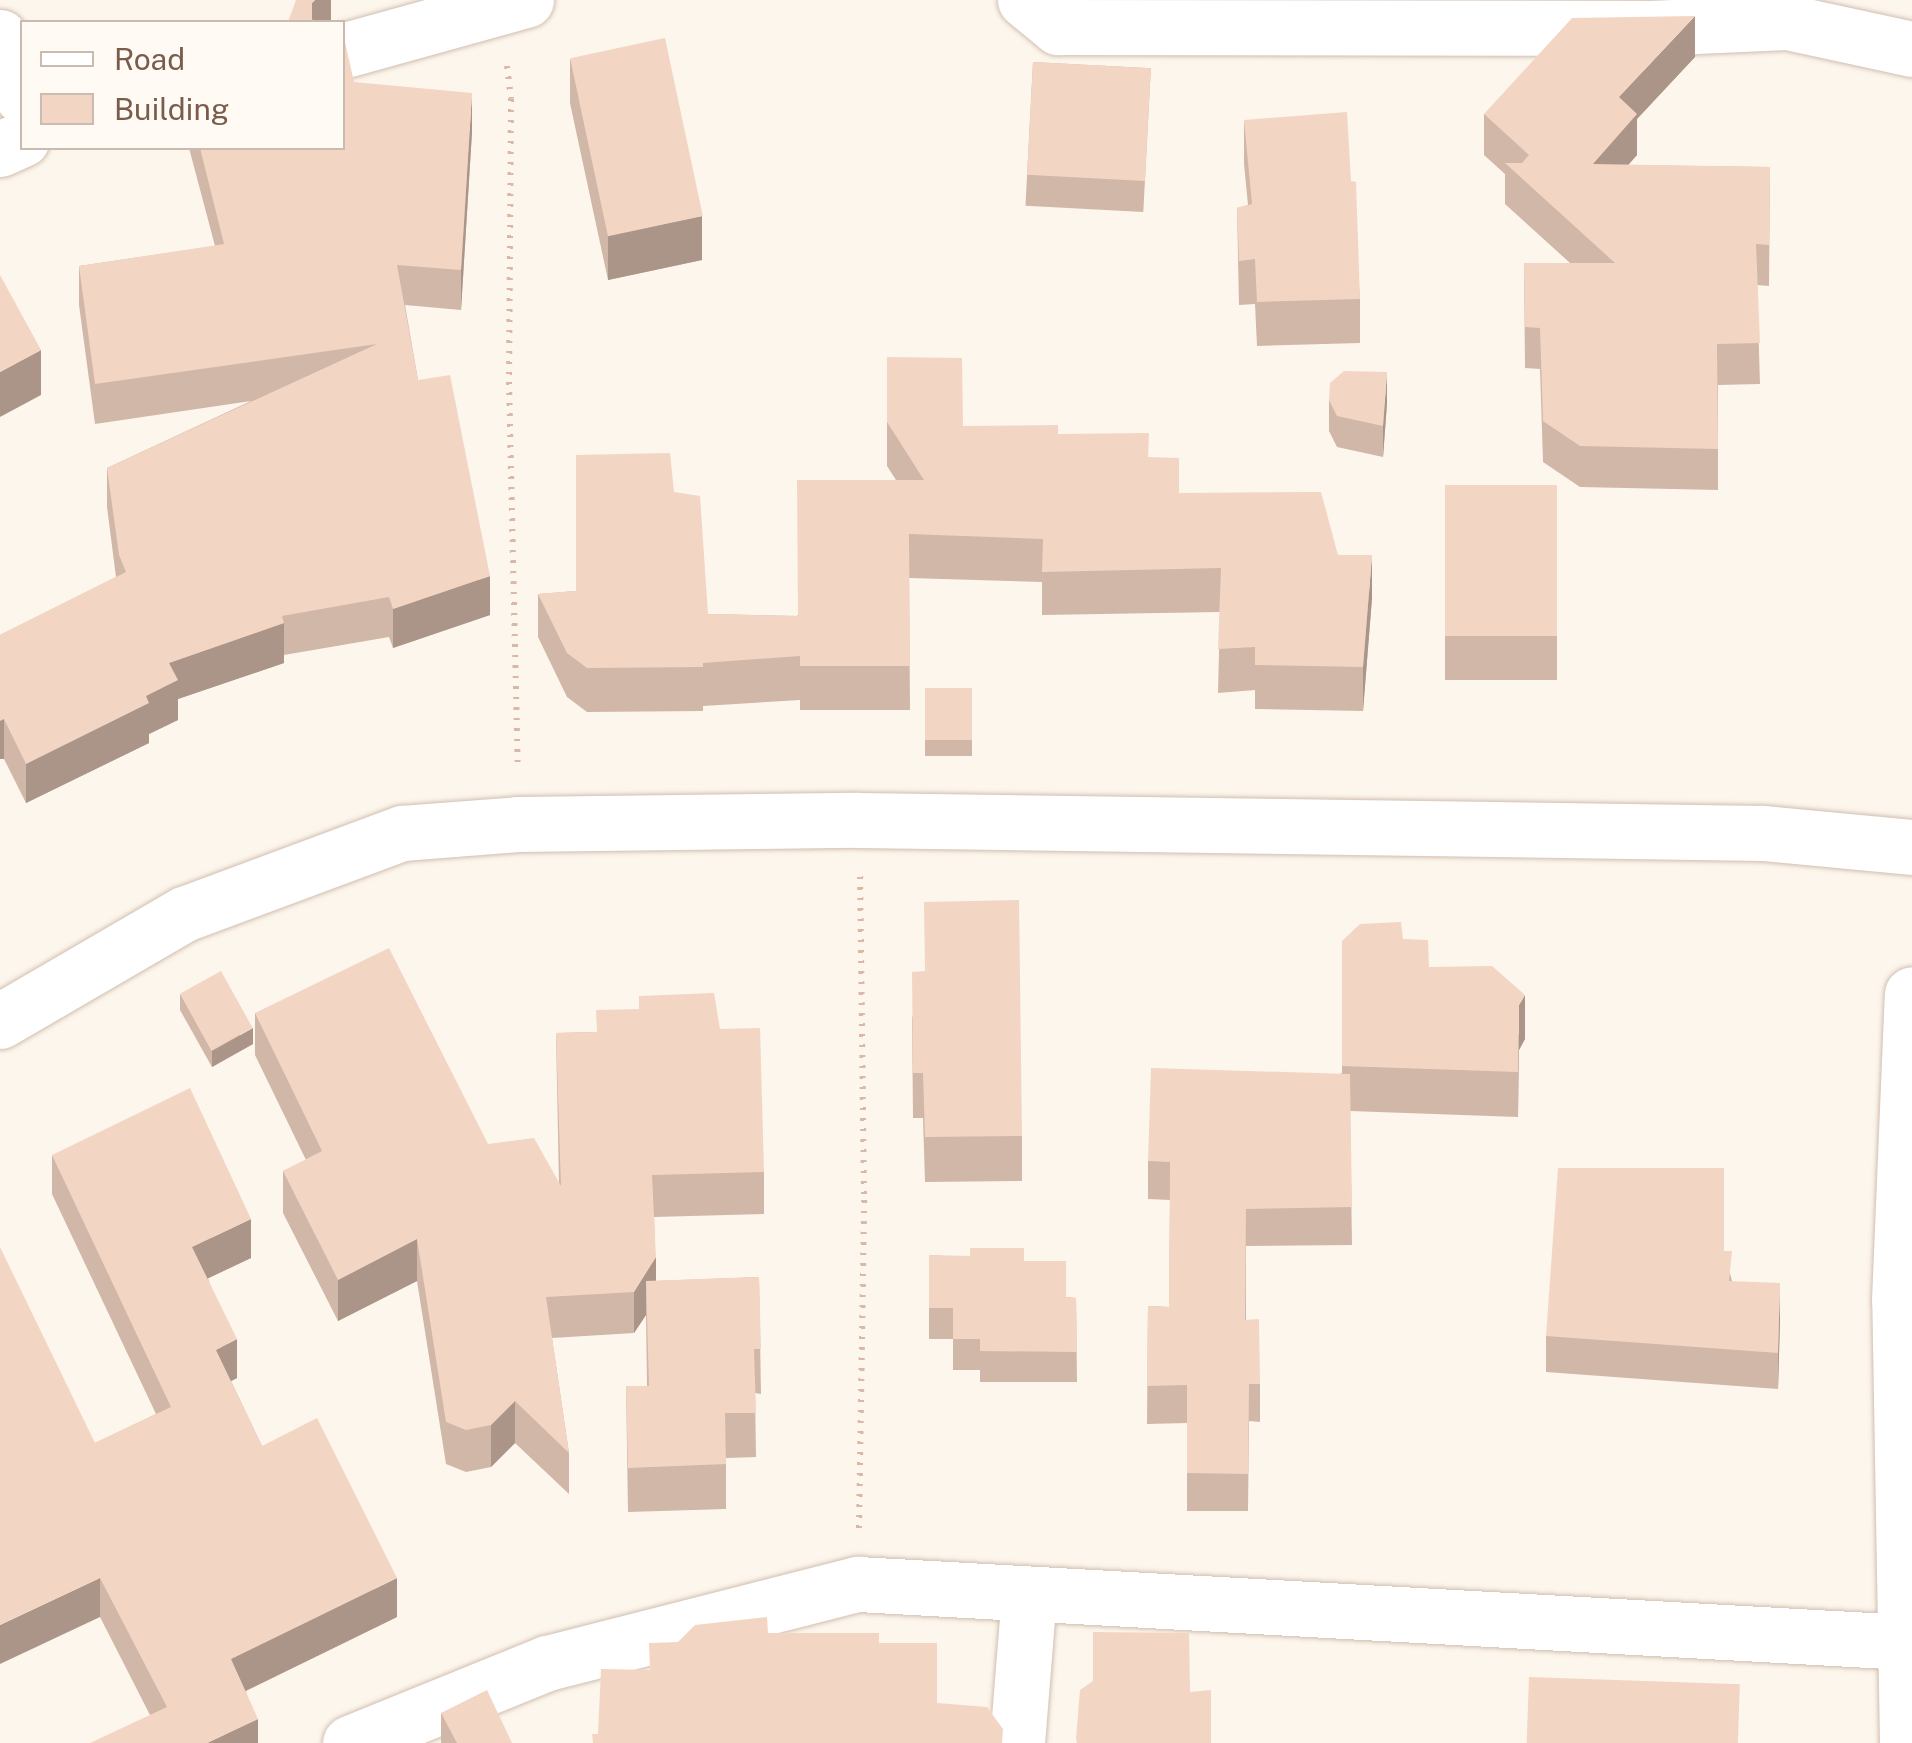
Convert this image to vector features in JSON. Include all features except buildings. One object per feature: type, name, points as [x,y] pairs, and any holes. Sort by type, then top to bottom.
[{"type":"street","points":[[1025,0],[1058,26],[1651,28],[1786,22],[1912,49]]},
{"type":"street","points":[[345,50],[513,4]]},
{"type":"street","points":[[0,37],[20,91]]},
{"type":"street","points":[[0,1021],[184,914],[402,833],[518,824],[856,820],[1763,833],[1912,848]]},
{"type":"street","points":[[1906,1743],[1900,1300],[1912,994]]},
{"type":"street","points":[[350,1743],[547,1662],[858,1584],[1906,1642]]},
{"type":"street","points":[[1017,1743],[1028,1594]]},
{"type":"path","points":[[513,4],[508,382],[518,824]]},
{"type":"path","points":[[856,820],[864,1194],[858,1584]]}]
